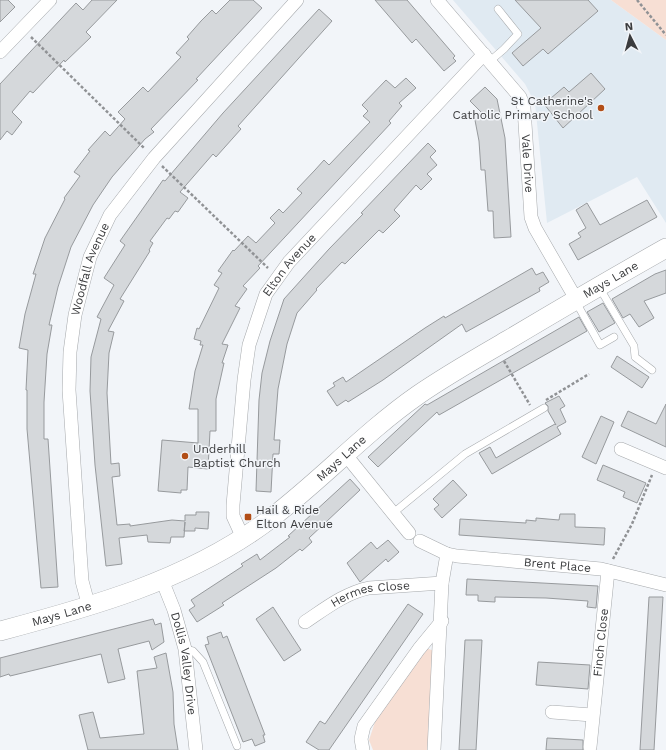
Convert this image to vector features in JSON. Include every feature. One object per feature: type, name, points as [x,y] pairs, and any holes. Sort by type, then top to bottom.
[{"type":"street","points":[[0,52],[50,0]]},
{"type":"street","name":"Woodfall Avenue","points":[[89,607],[82,581],[69,390],[70,352],[75,315],[90,257],[110,216],[154,158],[297,0]]},
{"type":"street","name":"Vale Drive","points":[[438,0],[517,94],[524,108],[531,217],[535,228],[575,299]]},
{"type":"street","name":"Elton Avenue","points":[[243,538],[233,516],[233,505],[244,380],[249,346],[266,294],[290,262],[487,58]]},
{"type":"street","name":"Mays Lane","points":[[0,631],[89,607],[162,580],[243,538],[264,523],[417,395],[575,299],[666,248]]},
{"type":"street","points":[[621,449],[661,466]]},
{"type":"street","points":[[346,454],[392,514],[409,533]]},
{"type":"street","name":"Brent Place","points":[[420,541],[447,554],[608,571],[666,585]]},
{"type":"street","points":[[434,750],[442,621],[442,584],[447,554]]},
{"type":"street","name":"Finch Close","points":[[590,747],[592,715],[608,571]]},
{"type":"street","name":"Dollis Valley Drive","points":[[162,580],[174,610],[185,649],[196,750]]},
{"type":"street","name":"Hermes Close","points":[[305,622],[348,594],[357,590],[442,584]]},
{"type":"street","points":[[363,750],[361,739],[364,726],[419,649],[442,621]]},
{"type":"street","points":[[552,712],[592,715]]},
{"type":"lane","points":[[487,58],[504,49],[518,34],[498,9]]},
{"type":"lane","points":[[598,286],[634,346],[635,357],[652,370]]},
{"type":"lane","points":[[575,299],[600,345],[614,337]]},
{"type":"lane","points":[[392,514],[465,454],[544,404]]},
{"type":"lane","points":[[185,649],[193,651],[202,662],[237,746]]},
{"type":"path","points":[[637,0],[666,35]]},
{"type":"path","points":[[495,347],[532,408]]},
{"type":"path","points":[[544,404],[589,374]]},
{"type":"path","points":[[608,571],[616,550],[632,524],[661,466]]},
{"type":"shaded area","name":"St Catherine's Catholic Primary School","points":[[453,0],[611,0],[666,40],[666,223],[637,177],[547,223],[535,103],[525,84]]},
{"type":"shaded area","points":[[611,0],[666,0],[666,40]]},
{"type":"shaded area","points":[[426,649],[434,651],[428,750],[373,750],[369,740],[376,719]]},
{"type":"building","points":[[0,0],[8,0],[15,7],[0,22]]},
{"type":"building","points":[[92,0],[117,0],[86,32],[91,37],[65,62],[64,60],[33,93],[30,91],[12,112],[22,122],[12,135],[7,131],[0,140],[0,84],[76,3],[83,10]]},
{"type":"building","points":[[230,0],[253,0],[262,8],[196,79],[198,80],[151,129],[154,132],[145,139],[112,177],[93,205],[71,247],[58,287],[49,325],[52,325],[47,354],[44,402],[44,439],[48,439],[58,587],[41,588],[27,429],[26,390],[28,350],[19,348],[25,314],[36,274],[33,274],[45,238],[65,199],[64,198],[80,176],[74,172],[90,151],[88,150],[105,131],[110,136],[125,119],[118,112],[143,87],[148,92],[181,57],[176,53],[189,39],[187,37],[201,21],[212,10],[216,14]]},
{"type":"building","points":[[375,0],[407,0],[455,56],[453,58],[456,61],[444,71],[416,39],[412,43]]},
{"type":"building","points":[[515,0],[588,0],[598,11],[548,54],[543,49],[523,66],[512,53],[541,28]]},
{"type":"building","points":[[319,9],[332,21],[238,126],[241,129],[216,157],[213,154],[180,192],[188,198],[178,212],[175,211],[169,219],[167,218],[150,241],[153,243],[149,250],[150,251],[120,299],[124,301],[108,331],[114,332],[109,353],[107,393],[111,464],[119,463],[120,476],[112,477],[117,525],[130,524],[130,526],[172,520],[185,521],[185,515],[196,515],[196,512],[209,512],[208,529],[195,528],[195,531],[184,531],[184,537],[171,537],[170,543],[148,542],[147,535],[119,538],[122,564],[106,566],[95,465],[90,391],[91,357],[101,319],[97,317],[114,285],[104,278],[125,245],[120,241],[163,180],[165,181],[223,113]]},
{"type":"building","points":[[591,73],[605,89],[563,128],[544,104],[564,87],[569,92]]},
{"type":"building","points":[[406,78],[416,88],[399,103],[402,106],[389,121],[391,123],[258,266],[260,268],[243,286],[247,289],[235,306],[240,308],[222,344],[228,345],[222,363],[224,363],[216,399],[216,431],[210,431],[208,469],[188,467],[187,490],[181,490],[181,493],[158,491],[162,440],[198,443],[198,409],[189,409],[195,371],[203,345],[200,345],[201,341],[194,339],[197,328],[199,329],[219,288],[214,285],[222,273],[218,271],[233,250],[234,251],[248,236],[256,243],[275,223],[270,218],[279,209],[283,213],[302,193],[297,189],[324,160],[329,165],[370,122],[363,116],[368,111],[362,105],[386,80],[395,88]]},
{"type":"building","points":[[485,87],[497,99],[505,138],[511,237],[494,238],[493,211],[488,211],[485,170],[481,170],[479,141],[474,115],[482,113],[470,101]]},
{"type":"building","points":[[428,143],[436,151],[430,157],[437,165],[427,174],[432,179],[421,190],[416,185],[394,210],[400,216],[383,233],[379,230],[345,264],[342,262],[316,289],[317,290],[297,313],[287,344],[278,389],[274,440],[280,440],[279,454],[273,454],[271,492],[256,491],[259,400],[262,373],[270,341],[284,299],[363,214],[361,213]]},
{"type":"building","points":[[647,200],[657,217],[578,260],[569,244],[581,237],[578,233],[586,228],[576,210],[587,203],[600,225]]},
{"type":"building","points":[[532,268],[536,275],[543,272],[549,282],[539,288],[540,291],[466,332],[462,324],[383,380],[348,402],[346,400],[337,406],[327,391],[335,386],[333,383],[343,377],[346,382],[444,316],[445,318]]},
{"type":"building","points":[[666,270],[666,293],[644,301],[654,318],[639,327],[630,314],[623,318],[612,299],[655,274]]},
{"type":"building","points":[[603,303],[615,323],[599,332],[587,312]]},
{"type":"building","points":[[579,317],[587,331],[439,415],[437,412],[378,467],[368,457],[425,404],[427,405]]},
{"type":"building","points":[[617,356],[649,377],[642,388],[611,367]]},
{"type":"building","points":[[559,396],[565,406],[560,409],[566,422],[557,427],[561,434],[492,474],[479,453],[490,447],[496,458],[555,424],[556,425],[548,411],[548,406],[545,403]]},
{"type":"building","points":[[666,404],[666,447],[621,426],[628,411],[656,424]]},
{"type":"building","points":[[601,416],[614,422],[596,464],[582,457]]},
{"type":"building","points":[[603,465],[646,483],[637,503],[623,497],[625,492],[597,480]]},
{"type":"building","points":[[350,479],[360,490],[309,538],[312,542],[302,551],[300,549],[276,568],[222,603],[224,605],[197,622],[189,610],[195,606],[191,600],[243,566],[241,564],[257,554],[260,560],[290,537],[288,536]]},
{"type":"building","points":[[453,480],[467,495],[442,518],[434,509],[439,505],[433,499]]},
{"type":"building","points":[[560,514],[575,514],[575,527],[605,528],[604,545],[459,535],[460,519],[526,523],[526,520],[536,521],[536,518],[559,520]]},
{"type":"building","points":[[388,540],[399,552],[388,562],[386,559],[360,582],[347,563],[371,542],[377,549]]},
{"type":"building","points":[[467,579],[598,586],[596,608],[587,607],[588,601],[546,598],[495,597],[495,602],[478,601],[478,595],[466,595]]},
{"type":"building","points":[[649,597],[663,597],[654,750],[640,750]]},
{"type":"building","points":[[408,604],[423,614],[329,750],[319,750],[306,742],[320,721],[325,724]]},
{"type":"building","points":[[273,607],[301,650],[284,661],[256,619]]},
{"type":"building","points":[[153,619],[155,625],[161,623],[164,642],[152,650],[149,641],[118,649],[125,679],[108,683],[101,654],[10,676],[9,674],[0,677],[0,658]]},
{"type":"building","points":[[221,632],[223,638],[227,636],[265,735],[263,735],[265,742],[255,746],[252,739],[243,742],[205,645],[209,644],[207,637]]},
{"type":"building","points":[[465,640],[482,640],[476,750],[459,750]]},
{"type":"building","points":[[166,653],[173,692],[174,724],[178,750],[88,750],[79,715],[93,712],[100,738],[144,734],[137,671],[157,668],[154,657]]},
{"type":"building","points":[[538,662],[590,665],[588,689],[536,685]]},
{"type":"building","points":[[547,738],[583,740],[583,750],[546,750]]},
{"type":"place","name":"St Catherine's Catholic Primary School","points":[[601,108]]},
{"type":"place","name":"Underhill Baptist Church","points":[[185,456]]},
{"type":"place","name":"Hail & Ride Elton Avenue","points":[[248,517]]}]
